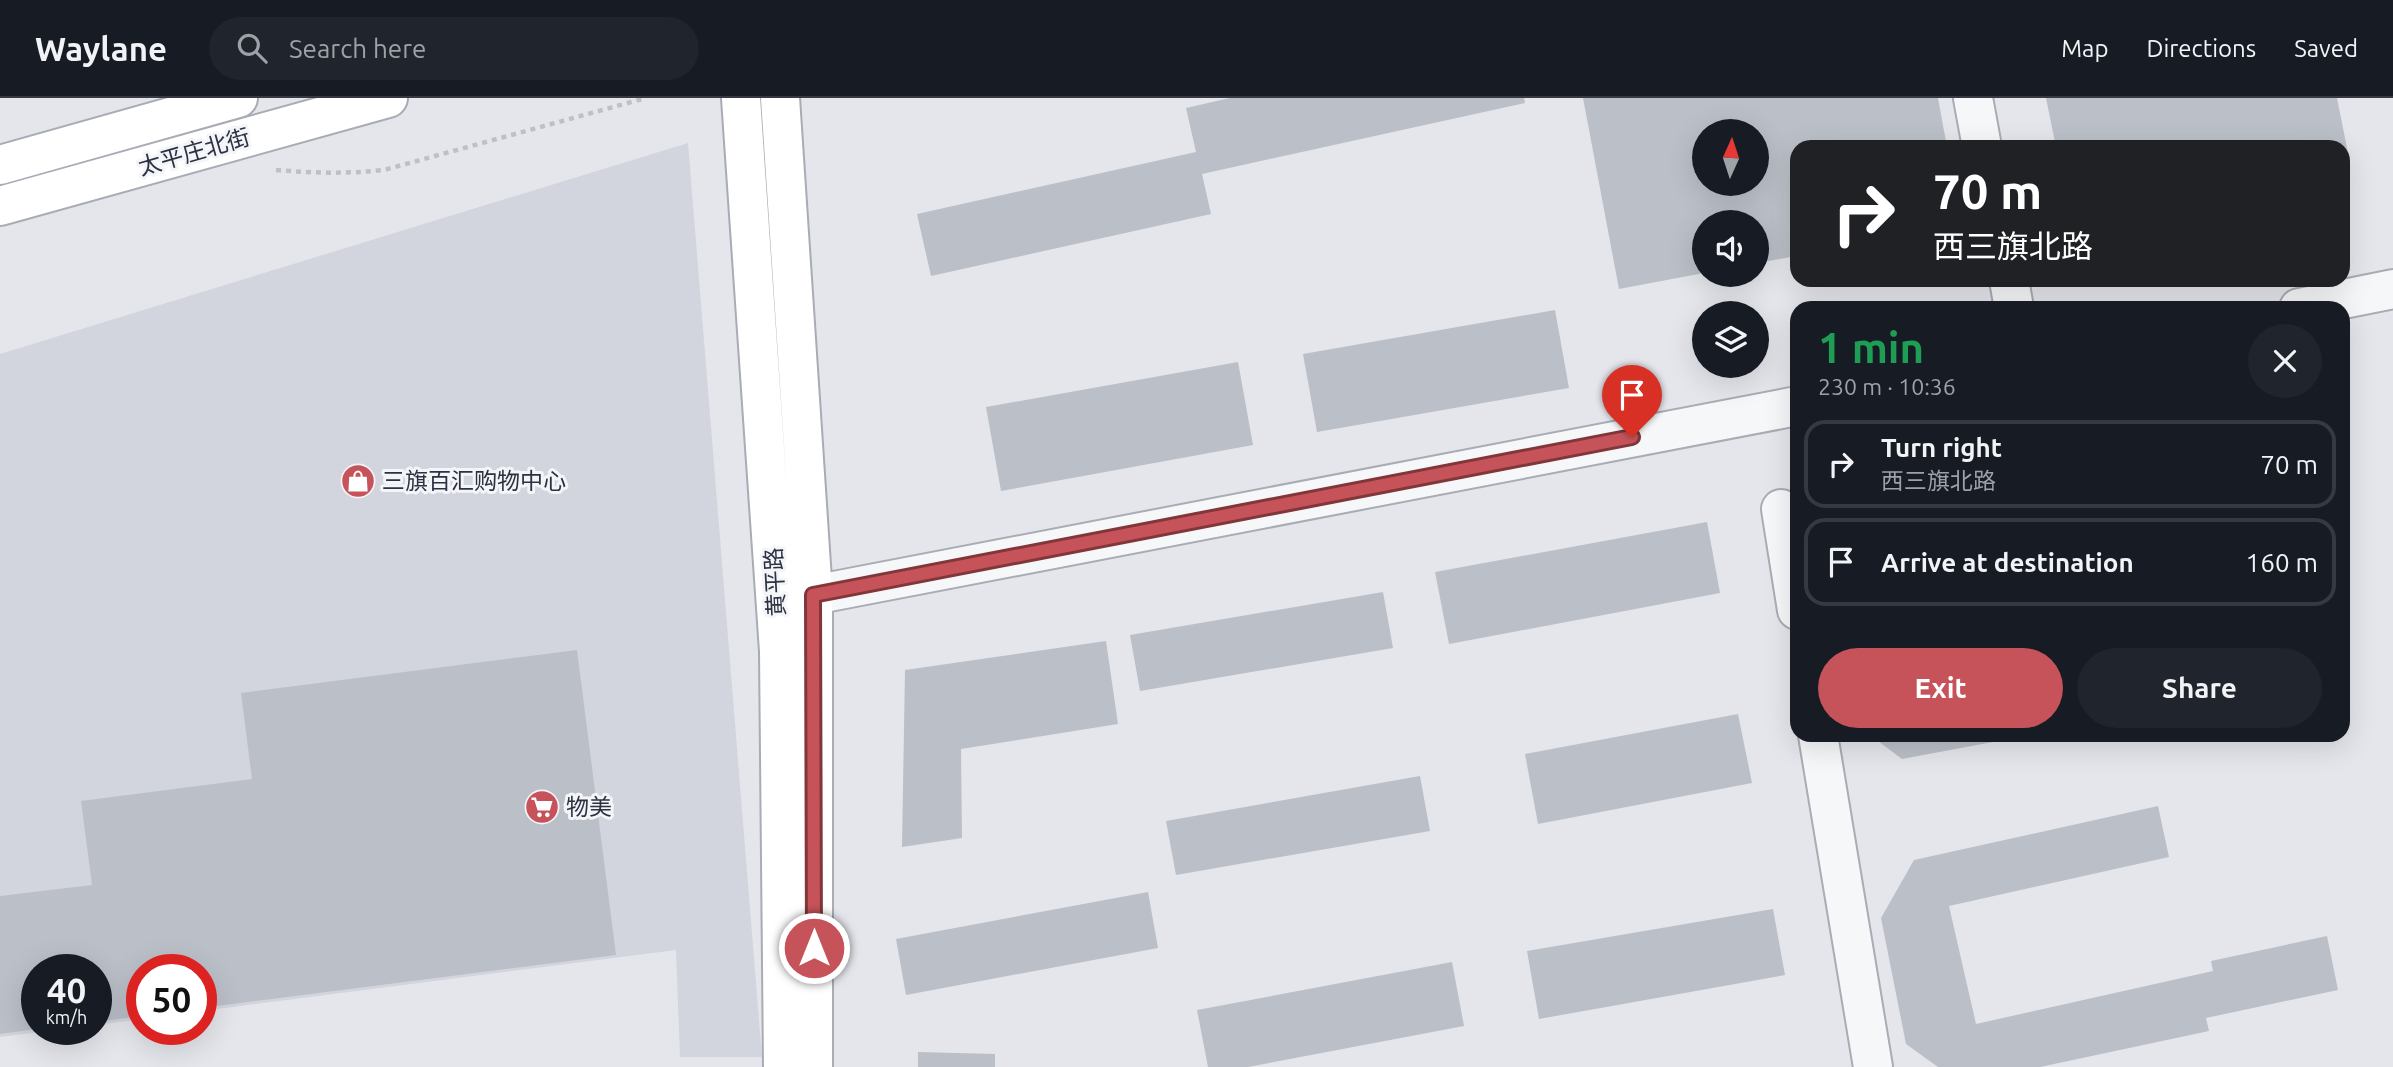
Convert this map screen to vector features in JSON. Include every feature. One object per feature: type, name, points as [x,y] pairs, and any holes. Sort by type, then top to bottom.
[{"type":"main road","name":"太平庄北街","points":[[0,165],[238,98]]},
{"type":"main road","name":"太平庄北街","points":[[0,206],[388,98]]},
{"type":"main road","name":"黄平路","points":[[741,98],[795,598],[779,651],[783,1067]]},
{"type":"main road","name":"黄平路","points":[[780,98],[813,1067]]},
{"type":"street","points":[[1973,98],[1981,140]]},
{"type":"street","points":[[2334,301],[2393,289]]},
{"type":"street","points":[[795,598],[1790,406]]},
{"type":"street","points":[[1781,509],[1790,566]]},
{"type":"street","points":[[1819,742],[1873,1067]]},
{"type":"path","points":[[271,170],[319,174],[384,170],[646,98]]},
{"type":"shaded area","name":"三旗百汇购物中心","points":[[688,143],[762,1057],[680,1057],[676,950],[217,1009],[217,954],[126,954],[126,1021],[112,1023],[112,954],[21,954],[21,1034],[0,1037],[0,354]]},
{"type":"building","points":[[1230,98],[1524,98],[1525,103],[1202,174],[1211,214],[931,276],[917,214],[1196,152],[1186,108]]},
{"type":"building","points":[[1583,98],[1938,98],[1946,140],[1790,140],[1790,257],[1769,261],[1769,210],[1692,210],[1692,275],[1619,289]]},
{"type":"building","points":[[2046,98],[2337,98],[2345,140],[2055,140]]},
{"type":"building","points":[[1555,310],[1569,388],[1317,432],[1303,354]]},
{"type":"building","points":[[1238,362],[1253,445],[1001,491],[986,407]]},
{"type":"building","points":[[1707,522],[1720,593],[1449,644],[1435,572]]},
{"type":"building","points":[[1383,592],[1393,648],[1140,691],[1130,635]]},
{"type":"building","points":[[1106,641],[1118,724],[961,749],[962,838],[902,847],[905,670]]},
{"type":"building","points":[[577,650],[616,955],[217,1006],[217,954],[126,954],[126,1018],[112,1020],[112,954],[21,954],[21,1031],[0,1034],[0,896],[92,885],[81,801],[252,779],[241,693]]},
{"type":"building","points":[[1738,714],[1752,783],[1538,824],[1525,754]]},
{"type":"building","points":[[1879,742],[1993,742],[1902,759]]},
{"type":"building","points":[[1420,776],[1430,831],[1176,875],[1166,821]]},
{"type":"building","points":[[2158,806],[2169,857],[1949,906],[1976,1024],[2213,971],[2211,961],[2327,936],[2338,990],[2206,1018],[2209,1031],[2040,1067],[1938,1067],[1906,1044],[1881,918],[1914,860]]},
{"type":"building","points":[[1148,892],[1158,948],[906,995],[896,939]]},
{"type":"building","points":[[1773,909],[1785,975],[1539,1019],[1527,951]]},
{"type":"building","points":[[1452,962],[1464,1026],[1248,1067],[1208,1067],[1197,1010]]},
{"type":"building","points":[[918,1052],[995,1054],[995,1067],[918,1067]]},
{"type":"place","name":"三旗百汇购物中心","points":[[358,481]]},
{"type":"place","name":"物美","points":[[542,807]]},
{"type":"route","points":[[814,948],[813,595],[1632,437]]}]
